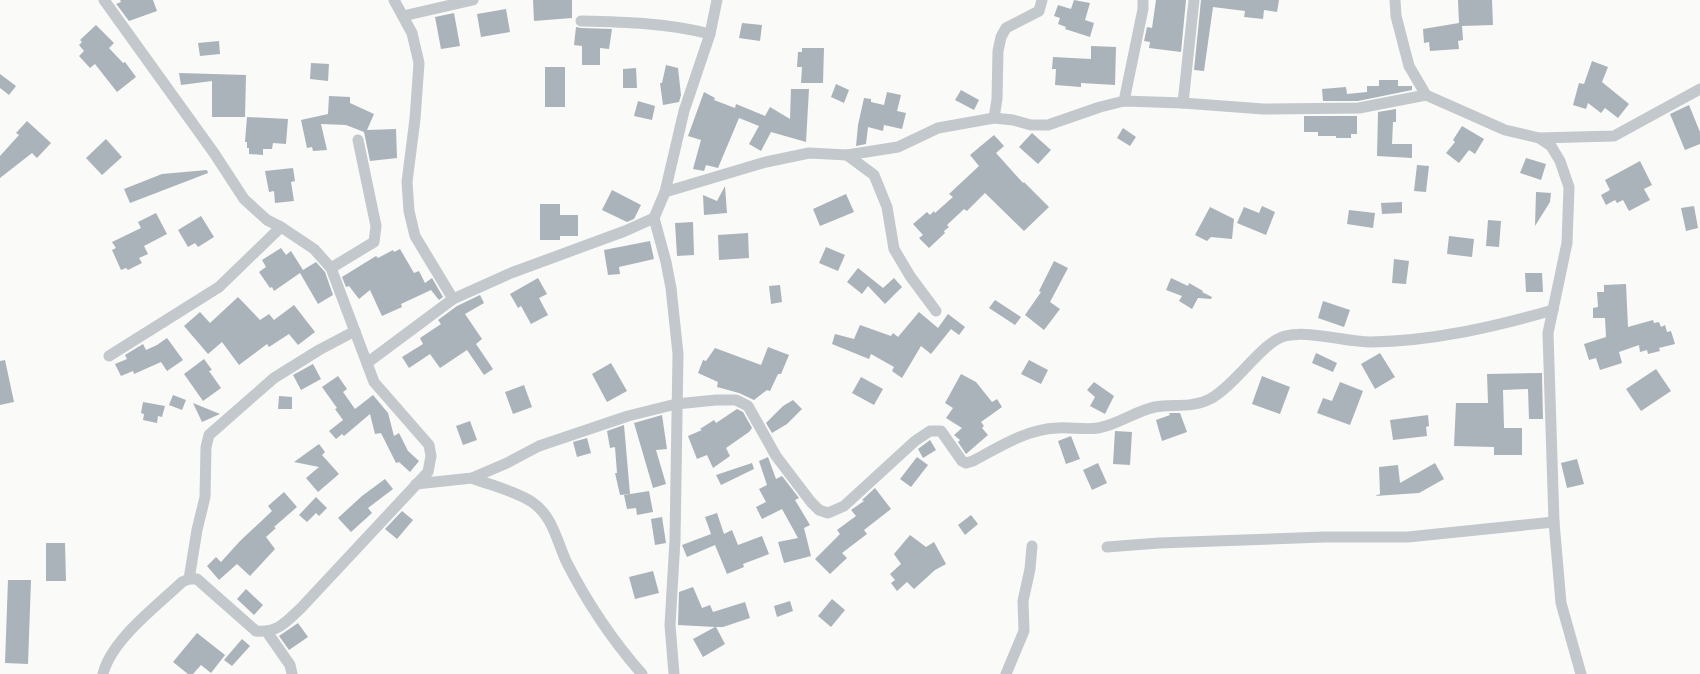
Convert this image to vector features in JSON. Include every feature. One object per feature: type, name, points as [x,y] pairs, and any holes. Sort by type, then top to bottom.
[{"type":"street","points":[[103,674],[114,648],[182,582],[189,579],[197,579],[256,631],[267,632],[279,628],[301,608],[428,472],[431,456],[429,445],[374,382],[331,268],[314,250],[281,227],[267,220],[244,199],[214,153],[104,0]]},
{"type":"street","points":[[394,0],[412,33],[419,64],[415,119],[407,182],[409,210],[415,236],[453,299]]},
{"type":"street","points":[[403,16],[473,0]]},
{"type":"street","points":[[674,674],[670,625],[675,540],[678,354],[666,262],[654,218],[665,192],[684,111],[710,34],[716,0]]},
{"type":"street","points":[[994,118],[997,99],[998,51],[1001,37],[1006,28],[1039,11],[1042,0]]},
{"type":"street","points":[[1124,101],[1143,10],[1143,0]]},
{"type":"street","points":[[1183,103],[1194,0]]},
{"type":"street","points":[[1394,0],[1396,16],[1410,66],[1426,95]]},
{"type":"street","points":[[581,20],[631,22],[710,34]]},
{"type":"street","points":[[665,192],[766,162],[809,153],[847,154],[898,147],[938,128],[994,118],[1013,120],[1031,125],[1048,125],[1100,107],[1124,101],[1263,109],[1359,108],[1426,95],[1505,130],[1539,138],[1614,136],[1700,89]]},
{"type":"street","points":[[1539,138],[1551,146],[1560,161],[1569,187],[1567,243],[1548,333],[1554,522],[1561,603],[1581,674]]},
{"type":"street","points":[[331,268],[374,242],[376,236],[376,226],[358,140]]},
{"type":"street","points":[[847,154],[874,175],[888,207],[894,249],[910,276],[936,311]]},
{"type":"street","points":[[367,362],[453,299],[511,274],[625,231],[654,218]]},
{"type":"street","points":[[109,356],[219,286],[281,227]]},
{"type":"street","points":[[416,484],[472,478],[507,463],[539,446],[628,416],[676,404],[736,400],[748,406],[776,456],[793,479],[819,510],[828,513],[844,506],[915,441],[930,431],[941,431],[962,461],[973,461],[1022,436],[1039,430],[1098,428],[1114,424],[1155,407],[1196,404],[1209,400],[1221,393],[1270,345],[1283,336],[1297,334],[1369,342],[1413,340],[1494,327],[1553,310]]},
{"type":"street","points":[[189,579],[197,530],[205,497],[206,447],[209,435],[274,378],[319,350],[355,331]]},
{"type":"street","points":[[472,478],[532,501],[545,514],[556,534],[567,563],[598,616],[621,650],[642,674]]},
{"type":"street","points":[[1107,547],[1160,543],[1304,538],[1408,537],[1554,522]]},
{"type":"street","points":[[1006,674],[1024,631],[1023,601],[1030,569],[1032,546]]},
{"type":"street","points":[[267,632],[290,665],[292,674]]},
{"type":"building","points":[[120,0],[153,0],[157,11],[129,21],[116,4],[121,2]]},
{"type":"building","points":[[533,0],[572,0],[572,18],[534,21]]},
{"type":"building","points":[[1074,0],[1090,3],[1085,20],[1094,23],[1090,37],[1065,29],[1066,27],[1058,24],[1060,18],[1054,16],[1058,5],[1071,9]]},
{"type":"building","points":[[1156,0],[1186,0],[1181,52],[1149,48],[1150,42],[1144,41],[1147,27],[1152,28]]},
{"type":"building","points":[[1201,0],[1279,0],[1277,12],[1264,10],[1263,19],[1244,17],[1245,11],[1213,7],[1204,71],[1194,70]]},
{"type":"building","points":[[1458,0],[1492,0],[1493,25],[1462,26],[1463,40],[1458,41],[1459,49],[1430,51],[1429,42],[1424,43],[1423,29],[1459,23]]},
{"type":"building","points":[[506,9],[510,32],[481,37],[477,14]]},
{"type":"building","points":[[454,13],[460,46],[441,49],[435,17]]},
{"type":"building","points":[[742,23],[762,25],[760,41],[739,38]]},
{"type":"building","points":[[96,25],[114,43],[109,48],[123,63],[125,62],[136,77],[117,92],[95,64],[90,68],[79,56],[84,51],[79,45],[82,42],[80,40]]},
{"type":"building","points":[[576,27],[612,29],[609,49],[600,48],[600,65],[582,65],[582,46],[574,45]]},
{"type":"building","points":[[219,41],[220,54],[200,56],[198,43]]},
{"type":"building","points":[[1091,46],[1116,47],[1115,85],[1081,83],[1081,87],[1055,85],[1056,69],[1052,69],[1053,57],[1091,59]]},
{"type":"building","points":[[802,48],[824,48],[823,83],[801,83],[802,67],[797,67],[798,52],[802,52]]},
{"type":"building","points":[[1592,61],[1608,67],[1602,82],[1629,104],[1618,118],[1605,108],[1601,113],[1588,103],[1586,109],[1573,105],[1579,83],[1584,84]]},
{"type":"building","points":[[311,63],[329,64],[328,81],[310,79]]},
{"type":"building","points":[[666,65],[678,68],[681,95],[679,102],[663,105],[660,83],[662,83]]},
{"type":"building","points":[[545,67],[565,67],[565,107],[545,107]]},
{"type":"building","points":[[636,68],[637,88],[623,88],[623,69]]},
{"type":"building","points":[[179,73],[246,75],[245,117],[212,117],[212,81],[181,85]]},
{"type":"building","points":[[0,74],[16,86],[9,95],[0,88]]},
{"type":"building","points":[[1379,80],[1398,80],[1398,86],[1412,86],[1412,90],[1358,101],[1323,101],[1322,89],[1346,87],[1347,94],[1367,92],[1367,86],[1379,86]]},
{"type":"building","points":[[836,84],[849,90],[844,103],[831,97]]},
{"type":"building","points":[[791,89],[809,89],[806,142],[771,132],[761,151],[749,144],[759,126],[739,118],[718,168],[706,165],[704,171],[693,169],[701,140],[688,136],[704,92],[715,98],[714,100],[735,108],[736,104],[765,116],[770,107],[790,119]]},
{"type":"building","points":[[961,90],[979,100],[974,110],[955,100]]},
{"type":"building","points":[[887,92],[901,95],[897,111],[906,113],[902,129],[884,125],[883,131],[868,127],[866,144],[856,146],[864,98],[884,105]]},
{"type":"building","points":[[329,96],[350,97],[350,103],[374,114],[367,130],[396,129],[397,158],[370,161],[364,132],[346,125],[321,124],[327,150],[313,151],[312,147],[307,148],[301,120],[328,114]]},
{"type":"building","points":[[638,101],[655,106],[652,120],[634,116]]},
{"type":"building","points":[[1689,105],[1700,132],[1700,144],[1685,150],[1670,114]]},
{"type":"building","points":[[1396,109],[1396,122],[1393,122],[1392,144],[1412,144],[1412,158],[1377,156],[1378,112]]},
{"type":"building","points":[[1304,116],[1357,116],[1357,134],[1351,134],[1351,138],[1336,138],[1336,136],[1318,136],[1318,132],[1304,132]]},
{"type":"building","points":[[247,117],[288,119],[286,144],[273,143],[272,149],[263,149],[263,155],[249,154],[247,142],[245,142]]},
{"type":"building","points":[[27,121],[51,143],[37,158],[32,153],[0,178],[0,156],[19,135],[16,133]]},
{"type":"building","points":[[1462,126],[1484,139],[1475,154],[1469,150],[1459,163],[1446,153],[1455,142],[1453,140]]},
{"type":"building","points":[[1123,128],[1136,137],[1130,146],[1117,138]]},
{"type":"building","points":[[1032,133],[1051,150],[1038,164],[1019,147]]},
{"type":"building","points":[[994,135],[1004,146],[996,153],[1023,183],[1049,207],[1024,231],[985,193],[967,211],[964,209],[947,225],[949,227],[944,231],[945,233],[929,248],[919,238],[923,235],[913,224],[927,212],[930,215],[934,211],[935,213],[953,197],[949,194],[979,166],[970,155]]},
{"type":"building","points":[[106,139],[122,157],[102,175],[86,158]]},
{"type":"building","points":[[1526,158],[1546,164],[1541,180],[1520,173]]},
{"type":"building","points":[[1640,161],[1652,185],[1644,189],[1650,200],[1629,211],[1623,200],[1617,203],[1615,200],[1606,205],[1601,195],[1610,190],[1605,180]]},
{"type":"building","points":[[1417,165],[1429,166],[1426,192],[1414,191]]},
{"type":"building","points":[[293,168],[295,181],[291,182],[294,201],[275,203],[274,191],[269,192],[265,171]]},
{"type":"building","points":[[207,170],[208,173],[130,203],[124,189],[162,174]]},
{"type":"building","points":[[725,186],[727,213],[704,215],[703,195],[717,201]]},
{"type":"building","points":[[612,190],[641,205],[634,219],[627,222],[602,210]]},
{"type":"building","points":[[1536,192],[1551,193],[1550,202],[1535,226]]},
{"type":"building","points":[[846,194],[854,212],[820,226],[813,209]]},
{"type":"building","points":[[1402,202],[1402,213],[1382,214],[1381,203]]},
{"type":"building","points":[[540,204],[560,204],[560,215],[578,215],[578,236],[560,236],[560,240],[540,240]]},
{"type":"building","points":[[1262,206],[1275,212],[1266,235],[1237,223],[1244,207],[1259,213]]},
{"type":"building","points":[[1694,206],[1698,228],[1686,231],[1681,208]]},
{"type":"building","points":[[1210,207],[1234,219],[1232,239],[1211,237],[1207,241],[1195,235]]},
{"type":"building","points":[[1349,210],[1375,213],[1373,228],[1347,224]]},
{"type":"building","points":[[156,213],[167,234],[144,246],[148,254],[139,258],[142,263],[128,270],[126,268],[121,270],[112,250],[116,248],[112,242],[141,228],[138,222]]},
{"type":"building","points":[[201,216],[214,237],[198,247],[195,243],[188,247],[178,230]]},
{"type":"building","points":[[1488,220],[1501,221],[1499,247],[1486,246]]},
{"type":"building","points":[[693,222],[694,255],[677,256],[675,223]]},
{"type":"building","points":[[748,233],[749,258],[719,260],[718,235]]},
{"type":"building","points":[[1449,236],[1474,239],[1472,257],[1447,254]]},
{"type":"building","points":[[650,241],[654,259],[619,267],[620,274],[608,275],[604,250]]},
{"type":"building","points":[[826,247],[845,255],[838,271],[819,263]]},
{"type":"building","points":[[281,248],[286,255],[291,251],[303,270],[316,262],[325,272],[333,295],[318,304],[300,273],[274,291],[272,287],[270,288],[259,272],[266,267],[262,260]]},
{"type":"building","points":[[400,249],[414,273],[419,271],[425,283],[432,278],[443,297],[439,300],[431,290],[401,304],[402,307],[382,316],[370,290],[359,299],[349,286],[346,287],[342,277],[376,256],[378,258],[393,250],[394,252]]},
{"type":"building","points":[[1394,259],[1409,261],[1406,284],[1392,283]]},
{"type":"building","points":[[1054,261],[1068,268],[1050,302],[1060,309],[1044,330],[1025,315],[1041,292],[1039,291]]},
{"type":"building","points":[[858,268],[883,288],[894,278],[902,287],[885,304],[868,286],[862,294],[847,282]]},
{"type":"building","points":[[1525,273],[1542,273],[1543,292],[1526,292]]},
{"type":"building","points":[[538,278],[547,294],[539,298],[548,315],[531,324],[521,306],[518,308],[510,294]]},
{"type":"building","points":[[1171,278],[1188,286],[1189,283],[1212,297],[1211,299],[1198,298],[1192,309],[1179,301],[1182,296],[1166,290]]},
{"type":"building","points":[[1626,284],[1628,327],[1653,320],[1654,323],[1659,322],[1661,327],[1665,325],[1667,332],[1671,331],[1675,344],[1659,348],[1660,351],[1648,354],[1647,350],[1640,352],[1639,345],[1619,352],[1622,363],[1600,370],[1596,358],[1589,360],[1584,344],[1606,337],[1605,318],[1593,318],[1593,308],[1598,307],[1597,292],[1604,292],[1604,285]]},
{"type":"building","points":[[780,285],[782,302],[771,304],[769,286]]},
{"type":"building","points":[[480,295],[484,303],[465,314],[482,339],[476,344],[493,369],[484,375],[467,350],[440,368],[430,354],[409,368],[402,357],[423,344],[420,338],[441,324],[438,320],[457,306]]},
{"type":"building","points":[[238,297],[260,320],[269,314],[274,320],[294,305],[315,332],[298,345],[289,334],[269,347],[267,344],[239,365],[222,342],[208,354],[184,326],[200,312],[210,323]]},
{"type":"building","points":[[995,300],[1021,317],[1015,325],[989,308]]},
{"type":"building","points":[[1323,301],[1350,310],[1344,327],[1318,318]]},
{"type":"building","points":[[919,312],[938,328],[948,314],[965,327],[959,335],[951,329],[931,354],[921,346],[902,378],[892,371],[894,367],[871,354],[869,359],[832,344],[835,334],[854,339],[860,325],[891,336],[893,333],[898,337]]},
{"type":"building","points":[[167,338],[183,360],[167,371],[161,362],[134,374],[133,371],[121,376],[115,364],[127,359],[125,355],[143,344],[146,350]]},
{"type":"building","points":[[768,347],[789,355],[781,374],[778,374],[770,391],[767,390],[754,400],[739,393],[717,387],[718,382],[698,373],[703,360],[706,361],[715,348],[761,365]]},
{"type":"building","points":[[1316,353],[1337,363],[1333,372],[1312,363]]},
{"type":"building","points":[[1380,353],[1395,377],[1375,389],[1361,364]]},
{"type":"building","points":[[204,359],[212,370],[209,371],[221,388],[203,401],[184,374]]},
{"type":"building","points":[[5,360],[14,402],[0,405],[0,361]]},
{"type":"building","points":[[1029,360],[1048,370],[1041,384],[1021,374]]},
{"type":"building","points":[[611,363],[627,391],[607,402],[592,374]]},
{"type":"building","points":[[313,364],[321,379],[301,390],[293,375]]},
{"type":"building","points":[[1656,369],[1671,391],[1641,411],[1626,389]]},
{"type":"building","points":[[1542,373],[1543,419],[1529,419],[1528,389],[1503,390],[1504,428],[1522,428],[1522,455],[1494,455],[1494,447],[1454,446],[1456,403],[1488,403],[1487,374]]},
{"type":"building","points":[[961,374],[976,382],[992,402],[997,399],[1002,407],[981,422],[984,426],[982,428],[988,435],[966,454],[958,442],[960,440],[954,435],[962,428],[946,418],[953,408],[945,403]]},
{"type":"building","points":[[338,376],[347,389],[343,392],[355,409],[373,395],[388,413],[394,436],[399,433],[408,451],[419,461],[410,472],[399,462],[396,463],[381,433],[375,434],[370,414],[344,436],[342,434],[336,439],[329,431],[343,420],[322,387]]},
{"type":"building","points":[[1262,376],[1290,387],[1280,414],[1252,404]]},
{"type":"building","points":[[861,377],[883,389],[874,405],[852,393]]},
{"type":"building","points":[[1094,382],[1114,396],[1105,414],[1090,406],[1095,397],[1087,390]]},
{"type":"building","points":[[1340,382],[1363,391],[1350,425],[1317,413],[1323,398],[1332,401]]},
{"type":"building","points":[[524,385],[532,407],[513,414],[505,392]]},
{"type":"building","points":[[173,395],[186,400],[182,410],[169,405]]},
{"type":"building","points":[[279,396],[292,397],[292,409],[278,409]]},
{"type":"building","points":[[793,400],[802,409],[787,424],[772,433],[766,423],[783,406]]},
{"type":"building","points":[[143,402],[165,406],[162,417],[158,416],[157,423],[143,420],[144,414],[141,413]]},
{"type":"building","points":[[193,403],[220,414],[202,422]]},
{"type":"building","points":[[737,409],[743,412],[752,428],[726,448],[730,456],[713,468],[707,455],[697,459],[688,436],[702,430],[700,429],[714,420],[716,423]]},
{"type":"building","points":[[1169,413],[1180,413],[1187,432],[1162,441],[1156,420],[1170,415]]},
{"type":"building","points":[[662,415],[667,449],[656,450],[666,484],[653,488],[634,423]]},
{"type":"building","points":[[1428,415],[1429,426],[1426,427],[1427,436],[1393,440],[1390,420]]},
{"type":"building","points":[[470,421],[477,440],[463,445],[456,426]]},
{"type":"building","points":[[624,425],[630,494],[620,495],[615,473],[617,473],[615,447],[610,448],[607,431]]},
{"type":"building","points":[[1115,431],[1132,432],[1130,465],[1113,464]]},
{"type":"building","points":[[1071,436],[1080,459],[1066,464],[1058,441]]},
{"type":"building","points":[[587,438],[591,453],[577,457],[573,442]]},
{"type":"building","points":[[930,440],[936,450],[923,458],[918,449]]},
{"type":"building","points":[[319,444],[325,452],[322,455],[339,474],[318,492],[306,478],[319,467],[294,462]]},
{"type":"building","points":[[768,457],[776,479],[782,476],[799,498],[795,500],[810,525],[804,528],[811,556],[784,563],[778,542],[798,538],[782,509],[762,519],[756,507],[766,502],[759,489],[767,485],[759,461]]},
{"type":"building","points":[[917,457],[928,465],[911,487],[900,479]]},
{"type":"building","points":[[1577,459],[1584,484],[1567,488],[1561,463]]},
{"type":"building","points":[[752,463],[754,469],[721,485],[716,475]]},
{"type":"building","points":[[1098,463],[1107,483],[1092,490],[1083,470]]},
{"type":"building","points":[[1435,463],[1444,479],[1419,493],[1375,496],[1380,494],[1379,467],[1398,465],[1400,483]]},
{"type":"building","points":[[385,479],[393,489],[368,508],[372,513],[351,532],[338,518],[362,496]]},
{"type":"building","points":[[875,488],[891,509],[864,530],[867,534],[842,553],[847,558],[830,574],[815,559],[840,534],[837,530],[856,516],[851,510],[864,501],[862,500]]},
{"type":"building","points":[[649,491],[653,512],[637,515],[636,508],[627,509],[624,495]]},
{"type":"building","points":[[284,492],[297,507],[274,527],[276,528],[266,537],[275,549],[250,576],[237,564],[219,580],[207,566],[216,557],[221,562],[272,511],[268,506]]},
{"type":"building","points":[[316,497],[327,508],[319,516],[316,513],[307,522],[299,515]]},
{"type":"building","points":[[402,511],[413,520],[397,539],[385,529]]},
{"type":"building","points":[[717,513],[724,534],[732,530],[738,545],[762,536],[769,554],[743,564],[744,567],[727,574],[715,545],[687,557],[682,545],[711,534],[705,517]]},
{"type":"building","points":[[971,515],[978,524],[965,535],[958,525]]},
{"type":"building","points":[[662,517],[666,543],[655,545],[651,519]]},
{"type":"building","points":[[910,535],[926,547],[934,542],[946,564],[935,570],[914,589],[907,582],[897,591],[891,583],[895,580],[890,574],[901,564],[894,554]]},
{"type":"building","points":[[46,543],[65,543],[66,581],[46,581]]},
{"type":"building","points":[[653,571],[659,593],[635,599],[629,577]]},
{"type":"building","points":[[8,580],[31,580],[28,664],[5,663]]},
{"type":"building","points":[[693,587],[702,608],[710,605],[713,612],[745,602],[750,618],[723,627],[716,627],[725,644],[703,657],[693,639],[715,627],[678,625],[679,592]]},
{"type":"building","points":[[246,589],[263,605],[254,615],[237,599]]},
{"type":"building","points":[[832,599],[845,610],[831,627],[818,616]]},
{"type":"building","points":[[790,601],[793,611],[777,617],[774,606]]},
{"type":"building","points":[[298,623],[308,637],[289,650],[279,636]]},
{"type":"building","points":[[197,633],[225,655],[211,673],[201,665],[193,674],[188,674],[173,662]]},
{"type":"building","points":[[242,639],[250,646],[232,666],[224,660]]}]
